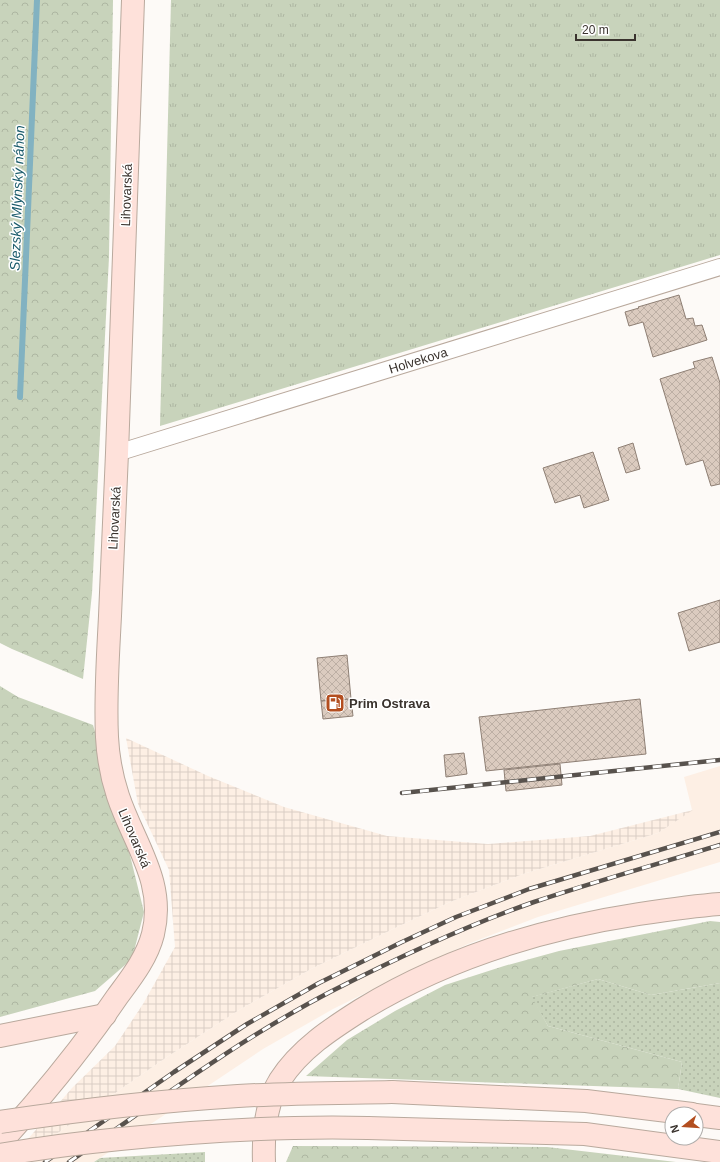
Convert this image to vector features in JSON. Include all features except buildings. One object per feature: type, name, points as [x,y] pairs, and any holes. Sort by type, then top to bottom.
[{"type":"main road","name":"Lihovarská","points":[[0,1143],[50,1086],[105,1015],[145,954],[154,931],[156,907],[154,883],[118,796],[109,758],[107,737],[108,658],[134,0]]},
{"type":"main road","points":[[264,1162],[264,1136],[266,1121],[271,1101],[279,1081],[298,1057],[320,1038],[378,1000],[456,962],[524,939],[580,925],[626,916],[687,907],[720,904]]},
{"type":"main road","points":[[0,1036],[105,1015]]},
{"type":"main road","points":[[0,1122],[42,1115],[203,1099],[278,1095],[392,1092],[586,1101],[664,1111]]},
{"type":"main road","points":[[704,1116],[720,1118]]},
{"type":"main road","points":[[0,1155],[50,1146],[197,1132],[283,1128],[368,1128],[585,1134],[720,1152]]},
{"type":"street","name":"Holvekova","points":[[117,453],[720,268]]},
{"type":"shaded area","points":[[126,738],[208,776],[284,807],[387,836],[488,844],[590,836],[693,810],[658,833],[523,874],[450,902],[311,969],[239,1010],[164,1059],[16,1162],[8,1162],[72,1088],[115,1046],[143,1004],[175,947],[169,870],[138,804]]},
{"type":"shaded area","points":[[720,766],[720,862],[538,917],[468,944],[414,969],[333,1009],[263,1049],[94,1162],[16,1162],[164,1059],[239,1010],[311,969],[450,902],[523,874],[658,833],[692,810],[684,777]]},
{"type":"green space","points":[[0,0],[113,0],[109,257],[92,593],[83,679],[0,643]]},
{"type":"green space","points":[[171,0],[720,0],[720,255],[160,426]]},
{"type":"green space","points":[[0,686],[18,697],[93,725],[122,823],[144,912],[132,959],[95,991],[0,1017]]},
{"type":"green space","points":[[710,921],[720,922],[720,983],[651,995],[598,979],[532,997],[548,1026],[682,1062],[678,1089],[306,1076],[347,1040],[395,1011],[445,985],[504,966],[559,951]]},
{"type":"green space","points":[[598,979],[651,995],[720,983],[720,1098],[678,1089],[682,1062],[548,1026],[531,997]]},
{"type":"green space","points":[[293,1146],[547,1147],[676,1162],[286,1162]]},
{"type":"green space","points":[[205,1152],[205,1162],[94,1162],[100,1158]]},
{"type":"waterway","name":"Slezský Mlýnský náhon","points":[[20,397],[37,0]]},
{"type":"railway","points":[[402,793],[720,760]]},
{"type":"railway","points":[[45,1162],[174,1072],[247,1024],[319,983],[402,942],[456,917],[529,889],[720,832]]},
{"type":"railway","points":[[69,1162],[229,1051],[330,992],[380,967],[456,932],[508,911],[720,845]]},
{"type":"place","name":"Prim Ostrava","points":[[335,703]]}]
